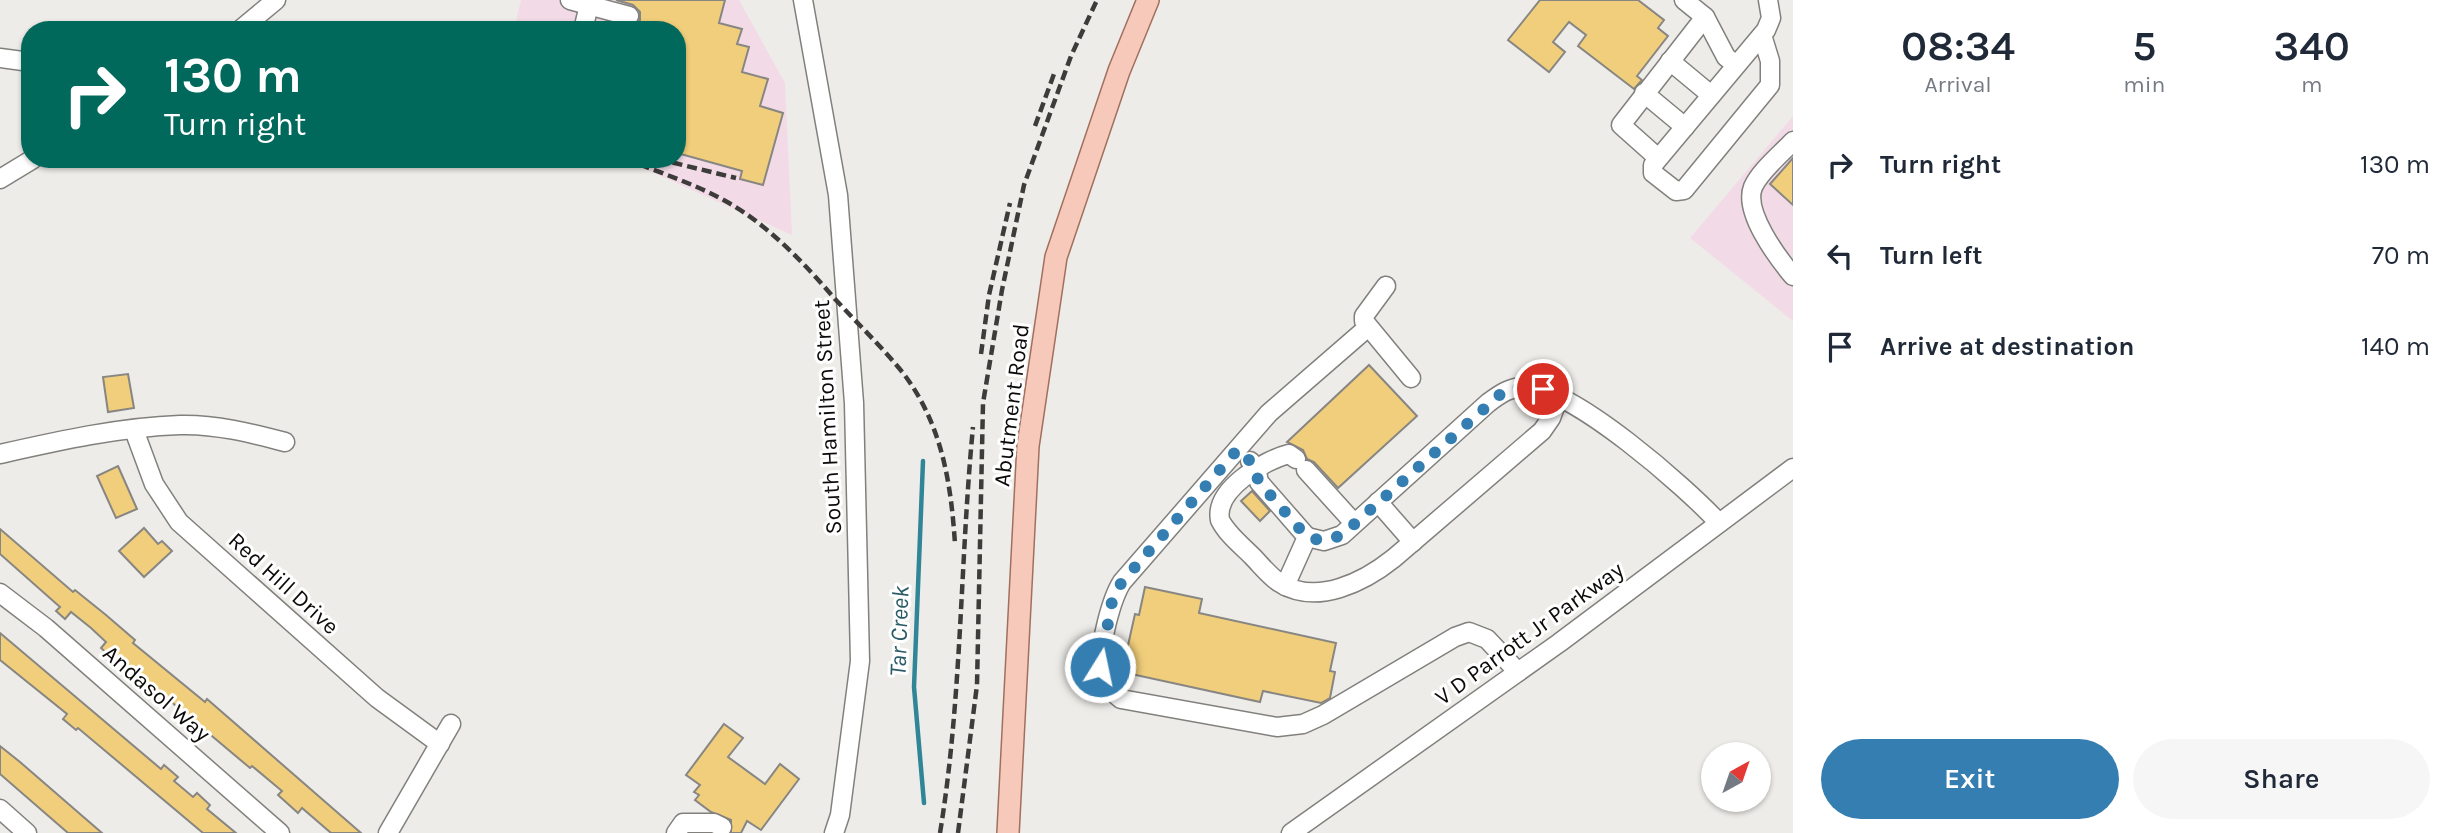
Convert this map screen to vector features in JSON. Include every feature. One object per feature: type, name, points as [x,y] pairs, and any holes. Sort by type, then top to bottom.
[{"type":"main road","name":"Abutment Road","points":[[1008,833],[1028,446],[1056,257],[1119,71],[1148,0]]},
{"type":"street","points":[[251,21],[276,0]]},
{"type":"street","points":[[570,0],[629,16]]},
{"type":"street","name":"South Hamilton Street","points":[[803,0],[838,195],[854,403],[860,661],[840,815],[834,833]]},
{"type":"street","points":[[1684,0],[1705,18],[1726,57],[1736,65]]},
{"type":"street","points":[[1762,35],[1770,61],[1770,85],[1684,190],[1676,191],[1653,173],[1653,165],[1762,35],[1771,18],[1768,0]]},
{"type":"street","points":[[585,21],[589,5]]},
{"type":"street","points":[[1658,158],[1620,125],[1705,18]]},
{"type":"street","points":[[0,58],[21,61]]},
{"type":"street","points":[[1670,61],[1711,95]]},
{"type":"street","points":[[1644,93],[1685,127]]},
{"type":"street","points":[[1793,141],[1753,187],[1751,202],[1757,222],[1793,276]]},
{"type":"street","points":[[0,179],[21,166]]},
{"type":"street","points":[[1386,286],[1364,316],[1367,328],[1411,378]]},
{"type":"street","points":[[1367,328],[1269,413],[1139,560],[1113,596],[1100,667],[1105,682],[1121,699],[1277,727],[1303,724],[1455,637],[1469,632],[1488,639],[1518,672]]},
{"type":"street","points":[[1238,449],[1256,467],[1258,481],[1307,537],[1324,541],[1342,535],[1503,392],[1526,386],[1559,396],[1597,418],[1719,523]]},
{"type":"street","points":[[1354,523],[1301,465],[1285,455],[1256,467],[1220,508],[1220,520],[1272,577],[1285,586],[1304,593],[1346,586],[1374,574],[1542,431],[1559,396]]},
{"type":"street","points":[[0,454],[134,430],[181,425],[243,431],[285,442]]},
{"type":"street","name":"Red Hill Drive","points":[[134,430],[154,484],[179,522],[377,698],[440,744]]},
{"type":"street","name":"V D Parrott Jr Parkway","points":[[1291,833],[1518,672],[1793,468]]},
{"type":"street","points":[[1378,502],[1413,542]]},
{"type":"street","points":[[1285,586],[1307,537]]},
{"type":"street","name":"Andasol Way","points":[[0,593],[47,628],[280,833]]},
{"type":"street","points":[[388,833],[452,724]]},
{"type":"street","points":[[0,809],[27,833]]},
{"type":"street","points":[[686,830],[714,823],[722,827]]},
{"type":"shaded area","points":[[521,0],[739,0],[785,83],[792,235],[643,168],[686,168],[686,21],[516,21]]},
{"type":"shaded area","points":[[1793,116],[1793,321],[1690,238]]},
{"type":"building","points":[[616,0],[725,0],[719,23],[742,29],[737,44],[749,47],[742,72],[768,79],[760,106],[783,113],[763,185],[740,179],[742,171],[686,155],[686,21],[639,21],[640,12],[633,5]]},
{"type":"building","points":[[1540,0],[1638,0],[1664,20],[1658,28],[1668,36],[1637,76],[1642,80],[1634,89],[1578,46],[1586,35],[1569,22],[1553,42],[1565,52],[1549,72],[1508,40]]},
{"type":"building","points":[[1793,158],[1793,205],[1770,184]]},
{"type":"building","points":[[1369,365],[1417,416],[1338,488],[1314,462],[1307,459],[1303,450],[1287,442]]},
{"type":"building","points":[[128,374],[134,408],[108,412],[103,377]]},
{"type":"building","points":[[118,466],[137,509],[116,518],[97,476]]},
{"type":"building","points":[[1252,491],[1270,511],[1260,521],[1241,501]]},
{"type":"building","points":[[144,528],[158,544],[162,541],[172,551],[144,577],[119,551]]},
{"type":"building","points":[[0,529],[73,592],[75,590],[106,615],[135,640],[133,643],[205,702],[207,699],[361,833],[331,833],[302,808],[298,813],[278,795],[282,791],[252,766],[250,768],[119,658],[116,662],[101,648],[106,642],[91,628],[71,612],[65,619],[56,611],[60,607],[0,554]]},
{"type":"building","points":[[1145,587],[1202,599],[1199,613],[1336,643],[1330,671],[1335,672],[1330,698],[1321,703],[1263,691],[1260,702],[1122,672],[1135,614],[1139,615]]},
{"type":"building","points":[[0,633],[161,769],[164,765],[178,777],[174,781],[193,797],[197,793],[210,805],[207,809],[236,833],[203,833],[78,728],[76,730],[63,719],[67,714],[0,660]]},
{"type":"building","points":[[724,724],[743,738],[728,757],[765,784],[780,764],[799,779],[761,830],[747,821],[741,833],[731,833],[731,820],[711,812],[695,800],[699,795],[694,792],[700,785],[686,775]]},
{"type":"building","points":[[0,746],[102,833],[68,833],[0,774]]},
{"type":"waterway","name":"Tar Creek","points":[[923,461],[914,687],[924,803]]},
{"type":"railway","points":[[958,833],[977,685],[983,403],[1002,290],[1024,185],[1071,56],[1097,0]]},
{"type":"railway","points":[[1035,126],[1054,74]]},
{"type":"railway","points":[[686,166],[736,178]]},
{"type":"railway","points":[[649,168],[729,203],[772,234],[799,259],[895,363],[916,392],[936,433],[951,499],[955,544]]},
{"type":"railway","points":[[981,354],[989,295],[1010,203]]},
{"type":"railway","points":[[940,833],[953,732],[973,427]]},
{"type":"route","points":[[1100,667],[1113,596],[1139,560],[1238,449],[1256,467],[1258,481],[1307,537],[1324,541],[1342,535],[1488,402],[1513,387],[1543,389]]}]
